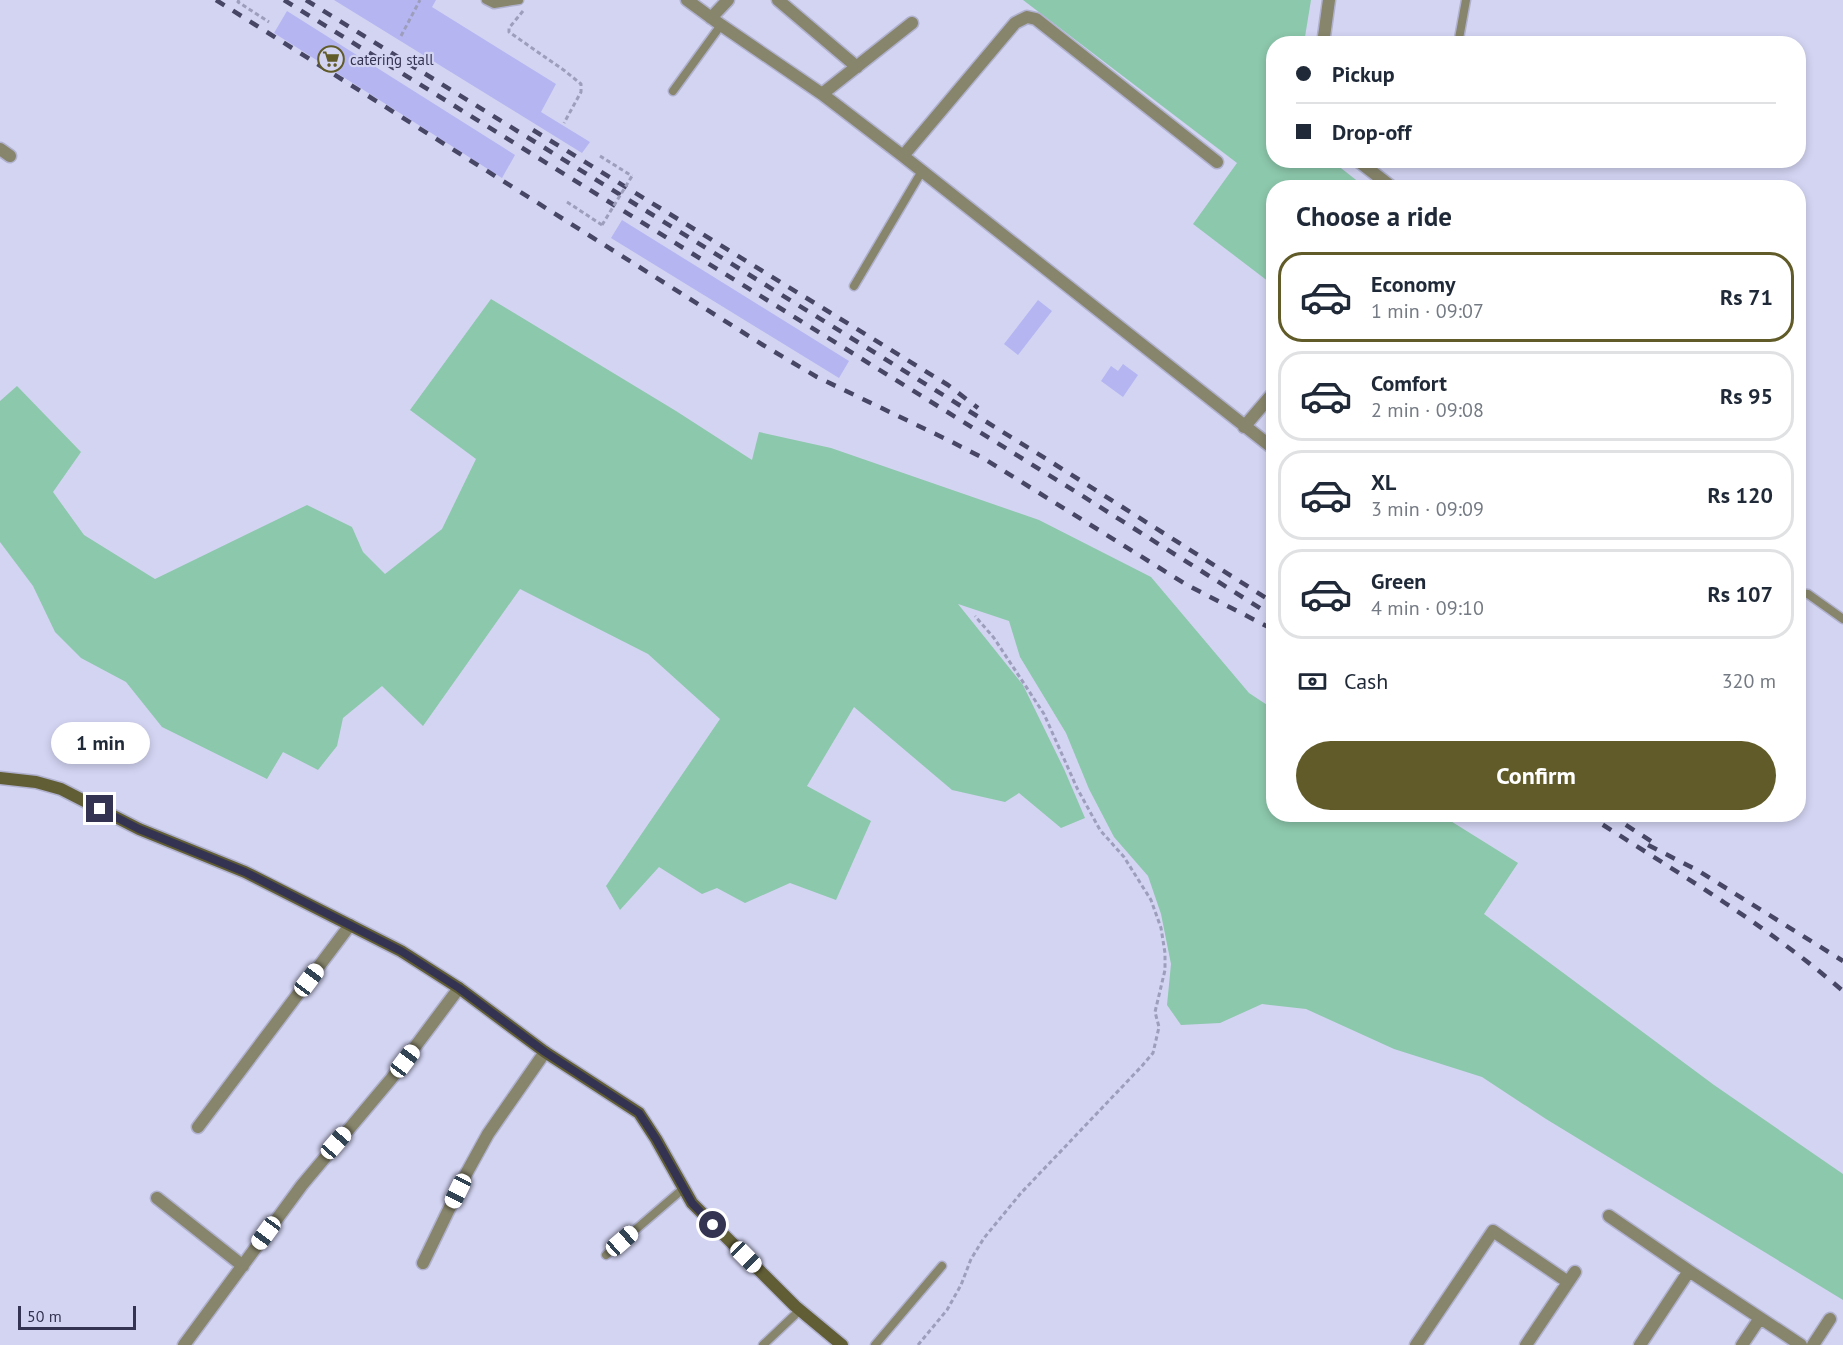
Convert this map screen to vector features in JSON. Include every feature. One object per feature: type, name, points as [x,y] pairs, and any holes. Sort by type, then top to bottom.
[{"type":"street","points":[[687,0],[822,94],[1266,443]]},
{"type":"street","points":[[716,22],[728,0]]},
{"type":"street","points":[[778,0],[857,67]]},
{"type":"street","points":[[1324,36],[1329,0]]},
{"type":"street","points":[[903,156],[1015,22],[1027,17],[1036,19],[1217,162]]},
{"type":"street","points":[[822,94],[912,23]]},
{"type":"street","points":[[1367,168],[1383,180]]},
{"type":"street","points":[[1244,427],[1266,401]]},
{"type":"street","points":[[0,778],[36,782],[61,789],[139,829],[245,872],[401,951],[459,988],[545,1052],[639,1113],[692,1203],[800,1310],[842,1345]]},
{"type":"street","points":[[198,1127],[350,925]]},
{"type":"street","points":[[184,1345],[302,1185],[391,1079],[459,988]]},
{"type":"street","points":[[423,1263],[488,1134],[545,1052]]},
{"type":"street","points":[[157,1198],[243,1266]]},
{"type":"street","points":[[1609,1216],[1801,1345]]},
{"type":"street","points":[[1416,1345],[1492,1231],[1571,1277],[1526,1345]]},
{"type":"street","points":[[1640,1345],[1689,1271]]},
{"type":"street","points":[[1742,1345],[1760,1318]]},
{"type":"street","points":[[1813,1345],[1830,1319]]},
{"type":"lane","points":[[486,0],[494,4],[519,0]]},
{"type":"lane","points":[[1459,36],[1466,0]]},
{"type":"lane","points":[[673,91],[716,22]]},
{"type":"lane","points":[[854,286],[922,171]]},
{"type":"lane","points":[[1806,594],[1843,619]]},
{"type":"lane","points":[[606,1255],[684,1188]]},
{"type":"lane","points":[[874,1345],[942,1266]]},
{"type":"lane","points":[[763,1345],[800,1310]]},
{"type":"path","points":[[401,36],[420,0]]},
{"type":"path","points":[[239,1],[269,22]]},
{"type":"path","points":[[527,7],[509,28],[509,33],[565,70],[580,84],[581,92],[564,123]]},
{"type":"path","points":[[567,202],[602,225],[632,176],[600,156]]},
{"type":"path","points":[[918,1345],[947,1310],[961,1285],[971,1259],[984,1238],[1021,1193],[1153,1053],[1159,1027],[1155,1012],[1165,970],[1166,952],[1151,900],[1124,857],[1100,830],[1077,788],[1044,714],[994,638],[975,616]]},
{"type":"green space","points":[[1023,0],[1311,0],[1305,36],[1266,36],[1266,168],[1341,168],[1356,180],[1266,180],[1266,280],[1193,224],[1237,163]]},
{"type":"green space","points":[[491,299],[676,411],[752,460],[759,432],[831,448],[1039,520],[1151,577],[1249,693],[1266,704],[1266,822],[1452,822],[1518,863],[1484,914],[1714,1085],[1843,1174],[1843,1300],[1546,1119],[1482,1077],[1394,1049],[1306,1009],[1262,1004],[1220,1023],[1181,1025],[1167,1005],[1171,964],[1161,914],[1148,876],[1114,837],[1089,789],[1066,733],[1020,657],[1009,621],[958,604],[1023,685],[1085,818],[1061,828],[1019,793],[1005,802],[952,790],[854,707],[807,786],[871,821],[836,900],[790,883],[745,903],[717,888],[702,894],[659,867],[620,910],[606,886],[720,719],[648,654],[520,589],[423,726],[382,686],[343,718],[337,746],[318,770],[283,752],[267,779],[162,727],[126,682],[81,658],[55,632],[33,586],[0,542],[0,401],[17,386],[81,452],[53,492],[84,535],[155,579],[307,505],[352,527],[363,552],[385,574],[442,529],[476,459],[410,410]]},
{"type":"building","points":[[334,0],[436,0],[432,7],[556,84],[541,112],[590,142],[582,153]]},
{"type":"building","points":[[287,11],[515,155],[502,178],[274,33]]},
{"type":"building","points":[[622,220],[849,361],[839,378],[611,238]]},
{"type":"building","points":[[1038,300],[1052,311],[1018,355],[1004,344]]},
{"type":"building","points":[[1123,364],[1138,375],[1123,397],[1101,381],[1111,366],[1118,371]]},
{"type":"railway","points":[[216,0],[763,345],[817,377],[983,458],[1187,585],[1266,626]]},
{"type":"railway","points":[[284,0],[1266,612]]},
{"type":"railway","points":[[306,0],[1048,460],[1266,598]]},
{"type":"railway","points":[[533,130],[948,385],[978,408]]},
{"type":"railway","points":[[1599,822],[1750,920],[1843,991]]},
{"type":"railway","points":[[1621,822],[1657,845]]},
{"type":"railway","points":[[1648,845],[1697,870],[1843,961]]},
{"type":"place","name":"catering stall","points":[[331,59]]},
{"type":"route","points":[[100,809],[139,829],[245,872],[401,951],[459,988],[545,1052],[639,1113],[692,1203],[713,1225]]}]
